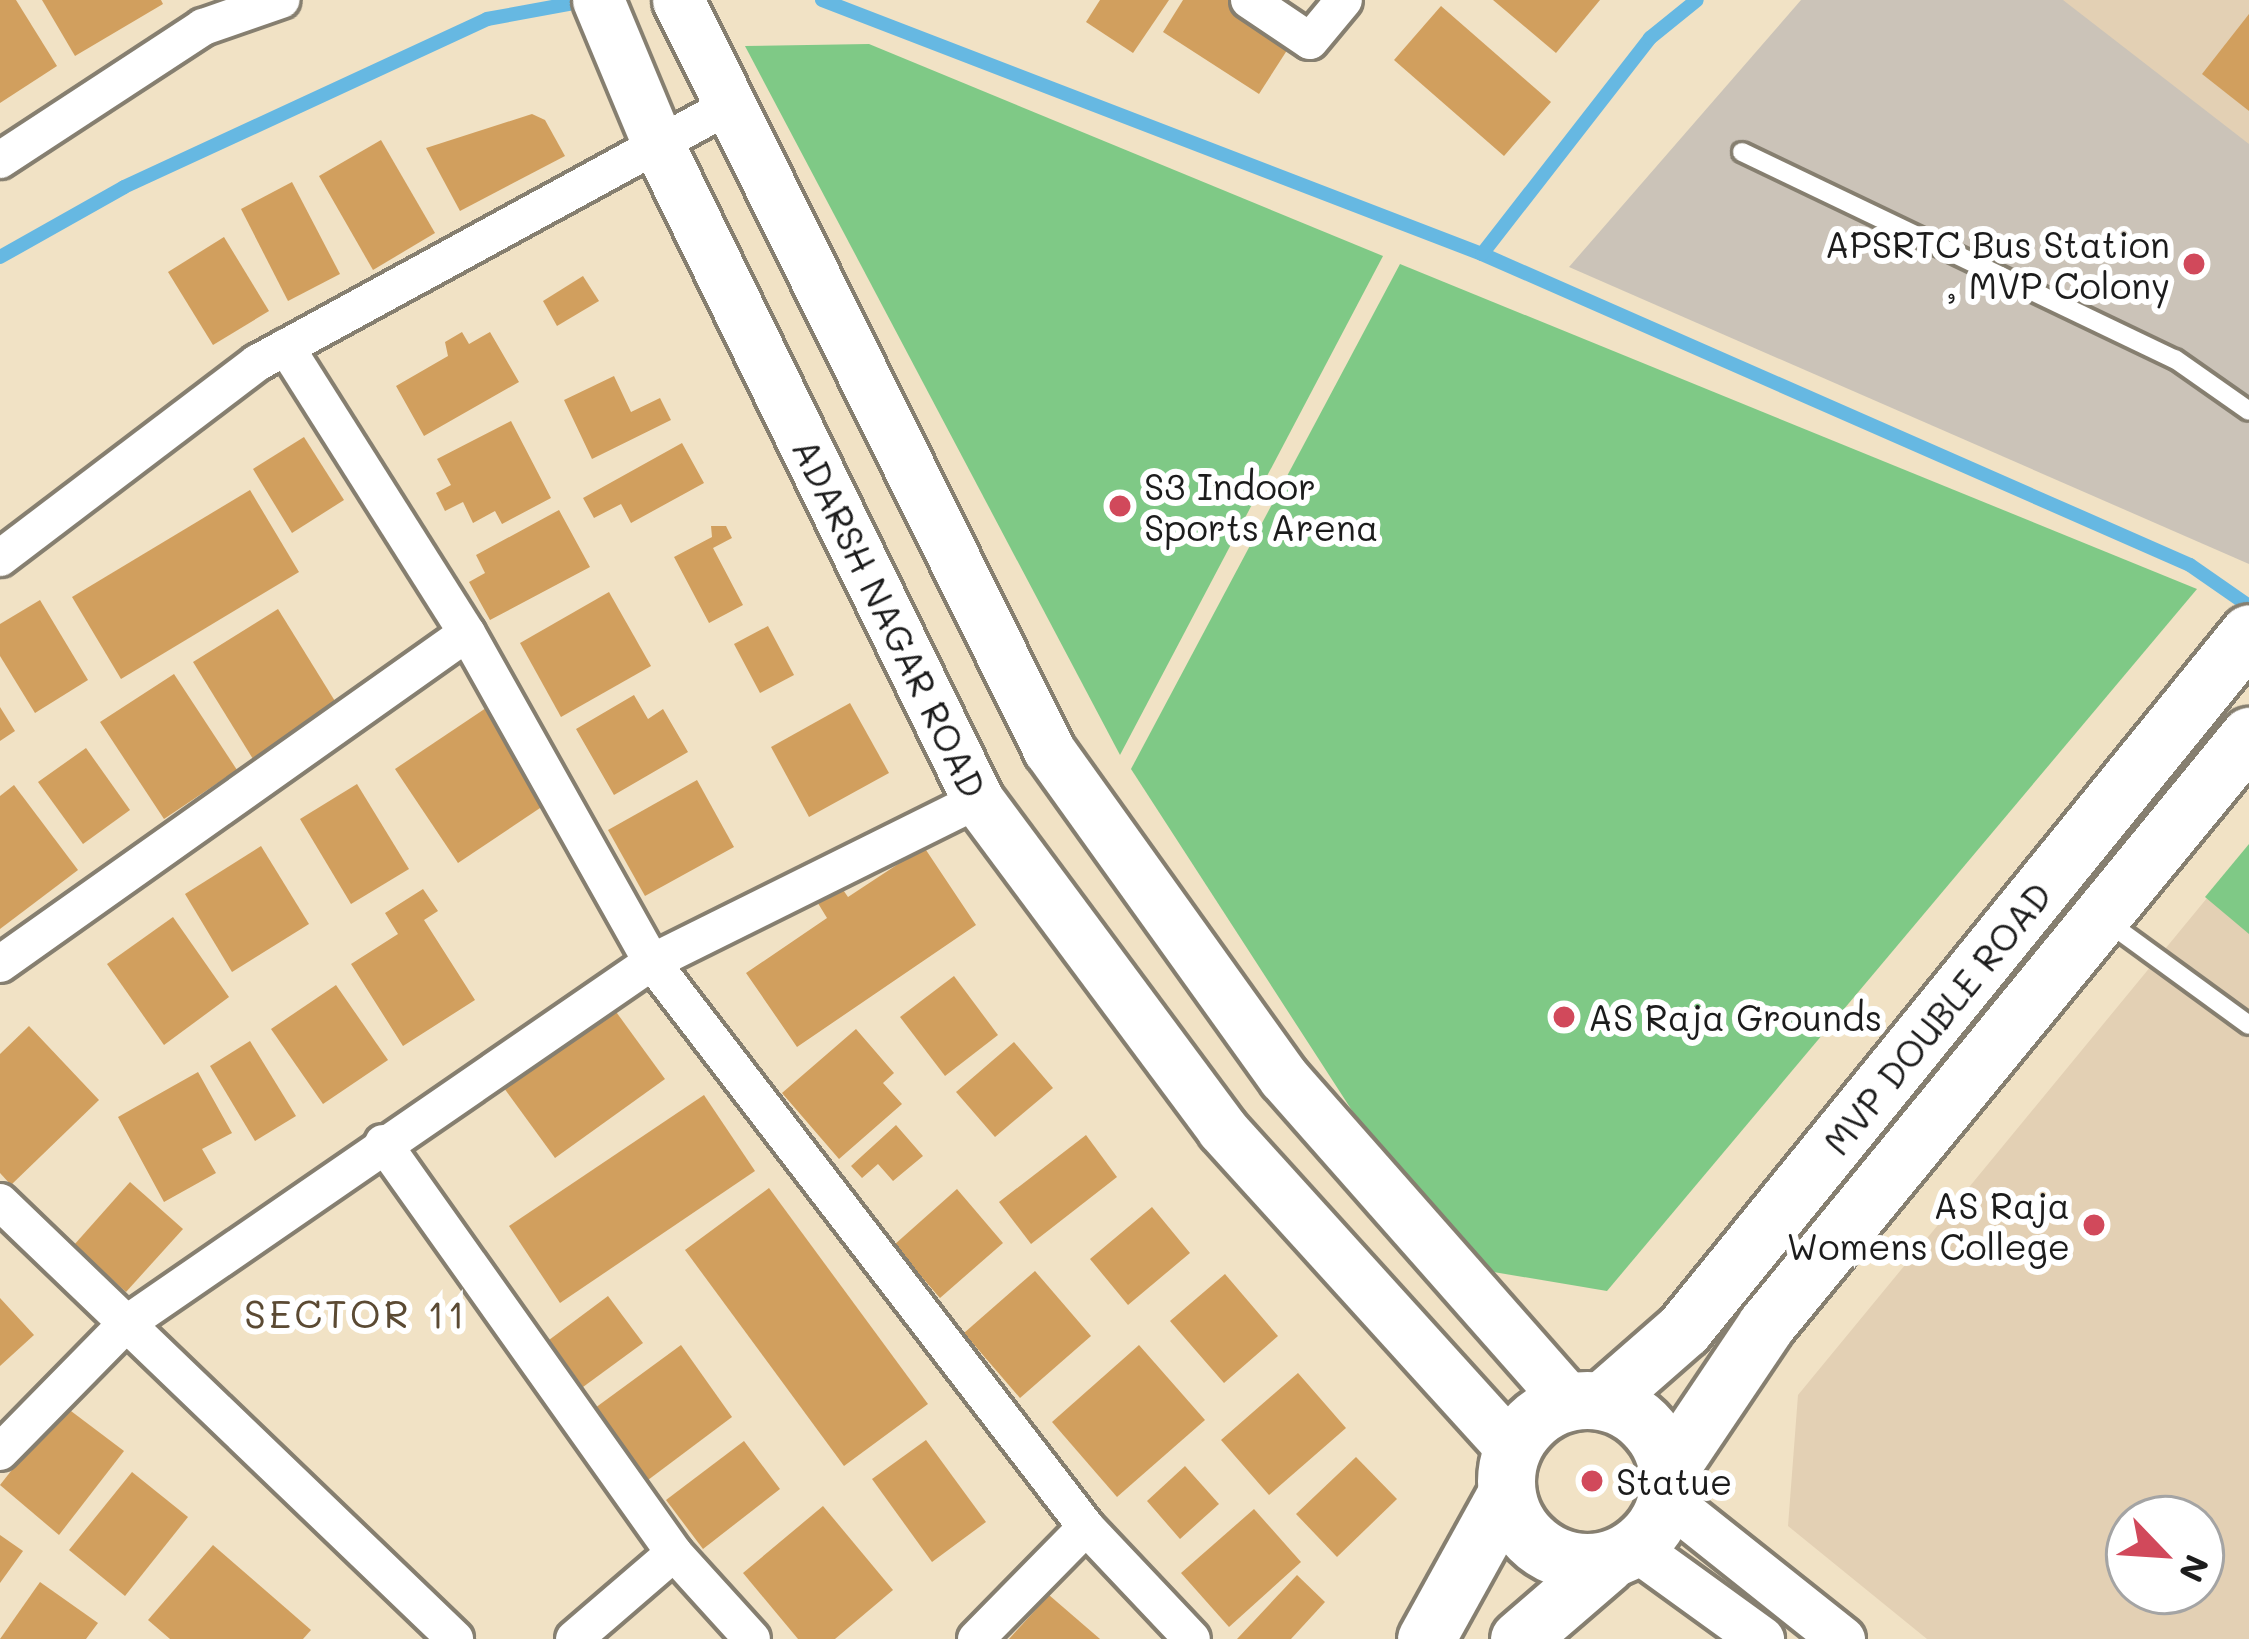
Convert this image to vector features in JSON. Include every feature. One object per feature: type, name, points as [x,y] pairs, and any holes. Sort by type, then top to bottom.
[{"type":"main road","name":"ADARSH NAGAR ROAD","points":[[598,0],[656,142],[978,800],[1222,1129],[1509,1472]]},
{"type":"main road","points":[[684,15],[1049,750],[1284,1078],[1585,1399],[1635,1413],[1658,1438],[1668,1485],[1606,1558],[1519,1639]]},
{"type":"main road","name":"MVP DOUBLE ROAD","points":[[1585,1399],[1684,1329],[2249,633]]},
{"type":"main road","name":"MVP DOUBLE ROAD","points":[[1668,1485],[1766,1324],[2249,736]]},
{"type":"main road","points":[[2051,877],[2101,917]]},
{"type":"main road","points":[[1426,1639],[1509,1472],[1585,1399]]},
{"type":"main road","points":[[1509,1472],[1519,1526],[1543,1550],[1606,1558]]},
{"type":"street","points":[[0,160],[199,14],[281,0]]},
{"type":"street","points":[[1249,0],[1310,41],[1344,0]]},
{"type":"street","points":[[0,558],[286,347],[727,106]]},
{"type":"street","points":[[286,347],[467,633],[652,962],[1086,1527],[1192,1639]]},
{"type":"street","points":[[0,964],[467,633]]},
{"type":"street","points":[[0,1452],[126,1324],[382,1142],[652,962],[978,800]]},
{"type":"street","points":[[382,1142],[674,1553],[752,1639]]},
{"type":"street","points":[[0,1202],[455,1639]]},
{"type":"street","points":[[1668,1485],[1843,1639]]},
{"type":"street","points":[[976,1639],[1086,1527]]},
{"type":"street","points":[[574,1639],[674,1553]]},
{"type":"street","points":[[1606,1558],[1761,1639]]},
{"type":"lane","points":[[1742,152],[2176,359],[2249,411]]},
{"type":"lane","points":[[2101,917],[2249,1025]]},
{"type":"shaded area","points":[[1801,0],[2063,0],[2249,144],[2249,564],[1569,267]]},
{"type":"shaded area","points":[[2054,0],[2249,0],[2249,147]]},
{"type":"shaded area","name":"AS Raja Womens College","points":[[2249,847],[2249,1639],[1927,1639],[1788,1526],[1798,1395]]},
{"type":"green space","name":"S3 Indoor Sports Arena","points":[[869,44],[1383,256],[1120,755],[745,46]]},
{"type":"green space","name":"AS Raja Grounds","points":[[1400,264],[2197,589],[1607,1291],[1452,1265],[1131,769]]},
{"type":"green space","points":[[2249,844],[2249,934],[2205,897]]},
{"type":"building","points":[[0,0],[16,0],[57,66],[0,103]]},
{"type":"building","points":[[42,0],[161,0],[163,4],[75,56]]},
{"type":"building","points":[[1100,0],[1169,0],[1133,53],[1086,22]]},
{"type":"building","points":[[1183,0],[1230,0],[1293,41],[1259,94],[1163,32]]},
{"type":"building","points":[[1493,0],[1600,0],[1556,53]]},
{"type":"building","points":[[1441,6],[1551,102],[1504,156],[1394,60]]},
{"type":"building","points":[[2249,14],[2249,111],[2202,74]]},
{"type":"building","points":[[532,114],[545,120],[565,156],[460,211],[426,148]]},
{"type":"building","points":[[381,140],[435,233],[373,270],[319,176]]},
{"type":"building","points":[[292,182],[340,274],[288,301],[241,209]]},
{"type":"building","points":[[224,237],[269,311],[213,345],[168,272]]},
{"type":"building","points":[[583,276],[599,301],[557,326],[543,301]]},
{"type":"building","points":[[462,332],[469,344],[490,332],[519,382],[424,436],[396,386],[448,356],[445,342]]},
{"type":"building","points":[[614,376],[631,412],[660,398],[671,420],[592,459],[564,400]]},
{"type":"building","points":[[511,421],[551,498],[502,524],[495,511],[473,523],[463,502],[445,511],[436,493],[451,485],[437,459]]},
{"type":"building","points":[[304,437],[344,500],[292,533],[253,469]]},
{"type":"building","points":[[682,443],[704,483],[631,523],[621,504],[594,518],[583,498]]},
{"type":"building","points":[[250,490],[299,572],[121,679],[72,597]]},
{"type":"building","points":[[559,510],[590,567],[490,620],[469,582],[485,573],[476,555]]},
{"type":"building","points":[[711,526],[726,526],[732,538],[713,548],[743,605],[709,623],[674,557],[712,537]]},
{"type":"building","points":[[609,592],[651,666],[561,717],[520,643]]},
{"type":"building","points":[[40,600],[88,680],[35,713],[0,656],[0,624]]},
{"type":"building","points":[[278,609],[338,706],[253,759],[193,662]]},
{"type":"building","points":[[768,626],[794,675],[760,693],[734,644]]},
{"type":"building","points":[[174,674],[237,770],[164,819],[100,722]]},
{"type":"building","points":[[634,695],[648,719],[663,709],[688,752],[614,795],[576,729]]},
{"type":"building","points":[[850,703],[889,773],[809,817],[771,747]]},
{"type":"building","points":[[0,707],[15,731],[0,741]]},
{"type":"building","points":[[486,708],[549,802],[458,863],[395,769]]},
{"type":"building","points":[[86,748],[130,810],[83,844],[38,782]]},
{"type":"building","points":[[697,780],[734,847],[645,896],[608,830]]},
{"type":"building","points":[[357,784],[409,869],[351,904],[300,819]]},
{"type":"building","points":[[14,785],[78,870],[0,929],[0,796]]},
{"type":"building","points":[[261,846],[309,924],[232,972],[185,894]]},
{"type":"building","points":[[924,847],[976,925],[797,1047],[746,973],[827,918],[816,900],[839,884],[848,897]]},
{"type":"building","points":[[423,889],[438,911],[424,920],[475,1000],[403,1046],[351,964],[398,934],[385,913]]},
{"type":"building","points":[[173,917],[229,997],[164,1045],[107,964]]},
{"type":"building","points":[[954,976],[998,1035],[945,1076],[900,1017]]},
{"type":"building","points":[[336,985],[388,1060],[323,1104],[271,1029]]},
{"type":"building","points":[[614,1009],[665,1079],[555,1158],[504,1088]]},
{"type":"building","points":[[29,1026],[99,1100],[11,1185],[0,1173],[0,1054]]},
{"type":"building","points":[[856,1029],[894,1073],[883,1083],[902,1104],[839,1159],[782,1093]]},
{"type":"building","points":[[250,1041],[296,1116],[255,1141],[210,1066]]},
{"type":"building","points":[[1014,1042],[1053,1088],[995,1137],[956,1092]]},
{"type":"building","points":[[198,1072],[232,1133],[202,1149],[216,1173],[164,1202],[118,1117]]},
{"type":"building","points":[[704,1095],[755,1171],[560,1303],[509,1226]]},
{"type":"building","points":[[896,1125],[923,1156],[893,1181],[878,1164],[862,1178],[851,1166]]},
{"type":"building","points":[[1086,1135],[1117,1177],[1031,1244],[999,1202]]},
{"type":"building","points":[[130,1182],[183,1229],[126,1292],[74,1245]]},
{"type":"building","points":[[769,1188],[928,1404],[844,1466],[685,1250]]},
{"type":"building","points":[[957,1189],[1003,1243],[940,1298],[894,1245]]},
{"type":"building","points":[[1152,1207],[1190,1253],[1128,1305],[1090,1259]]},
{"type":"building","points":[[1035,1271],[1091,1336],[1020,1398],[964,1333]]},
{"type":"building","points":[[1225,1274],[1278,1336],[1224,1383],[1170,1321]]},
{"type":"building","points":[[608,1296],[643,1343],[583,1387],[549,1340]]},
{"type":"building","points":[[0,1298],[34,1335],[0,1366]]},
{"type":"building","points":[[681,1345],[732,1417],[648,1480],[595,1408]]},
{"type":"building","points":[[1139,1345],[1205,1420],[1117,1497],[1052,1422]]},
{"type":"building","points":[[1298,1373],[1346,1428],[1269,1495],[1221,1440]]},
{"type":"building","points":[[63,1405],[124,1451],[59,1535],[0,1485]]},
{"type":"building","points":[[926,1440],[986,1522],[932,1562],[872,1479]]},
{"type":"building","points":[[744,1441],[780,1489],[703,1549],[666,1500]]},
{"type":"building","points":[[1356,1457],[1397,1499],[1337,1557],[1296,1514]]},
{"type":"building","points":[[1185,1466],[1219,1504],[1180,1539],[1147,1501]]},
{"type":"building","points":[[132,1472],[188,1517],[125,1596],[69,1550]]},
{"type":"building","points":[[823,1506],[893,1590],[835,1639],[798,1639],[743,1573]]},
{"type":"building","points":[[1254,1509],[1301,1562],[1229,1627],[1181,1573]]},
{"type":"building","points":[[0,1535],[23,1551],[0,1583]]},
{"type":"building","points":[[213,1545],[311,1630],[303,1639],[170,1639],[148,1620]]},
{"type":"building","points":[[1297,1575],[1325,1602],[1291,1639],[1237,1639]]},
{"type":"building","points":[[40,1582],[98,1623],[86,1639],[0,1639]]},
{"type":"building","points":[[1049,1595],[1100,1639],[1009,1639]]},
{"type":"waterway","points":[[0,257],[124,187],[487,19],[591,0]]},
{"type":"waterway","points":[[822,0],[1482,254],[2190,565],[2249,606]]},
{"type":"waterway","points":[[1482,254],[1650,38],[1697,0]]},
{"type":"place","name":"APSRTC Bus Station , MVP Colony","points":[[2194,264]]},
{"type":"place","name":"S3 Indoor Sports Arena","points":[[1120,506]]},
{"type":"place","name":"AS Raja Grounds","points":[[1564,1017]]},
{"type":"place","name":"AS Raja Womens College","points":[[2094,1225]]},
{"type":"place","name":"Statue","points":[[1592,1481]]},
{"type":"district","name":"SECTOR 11","points":[[356,1313]]}]
